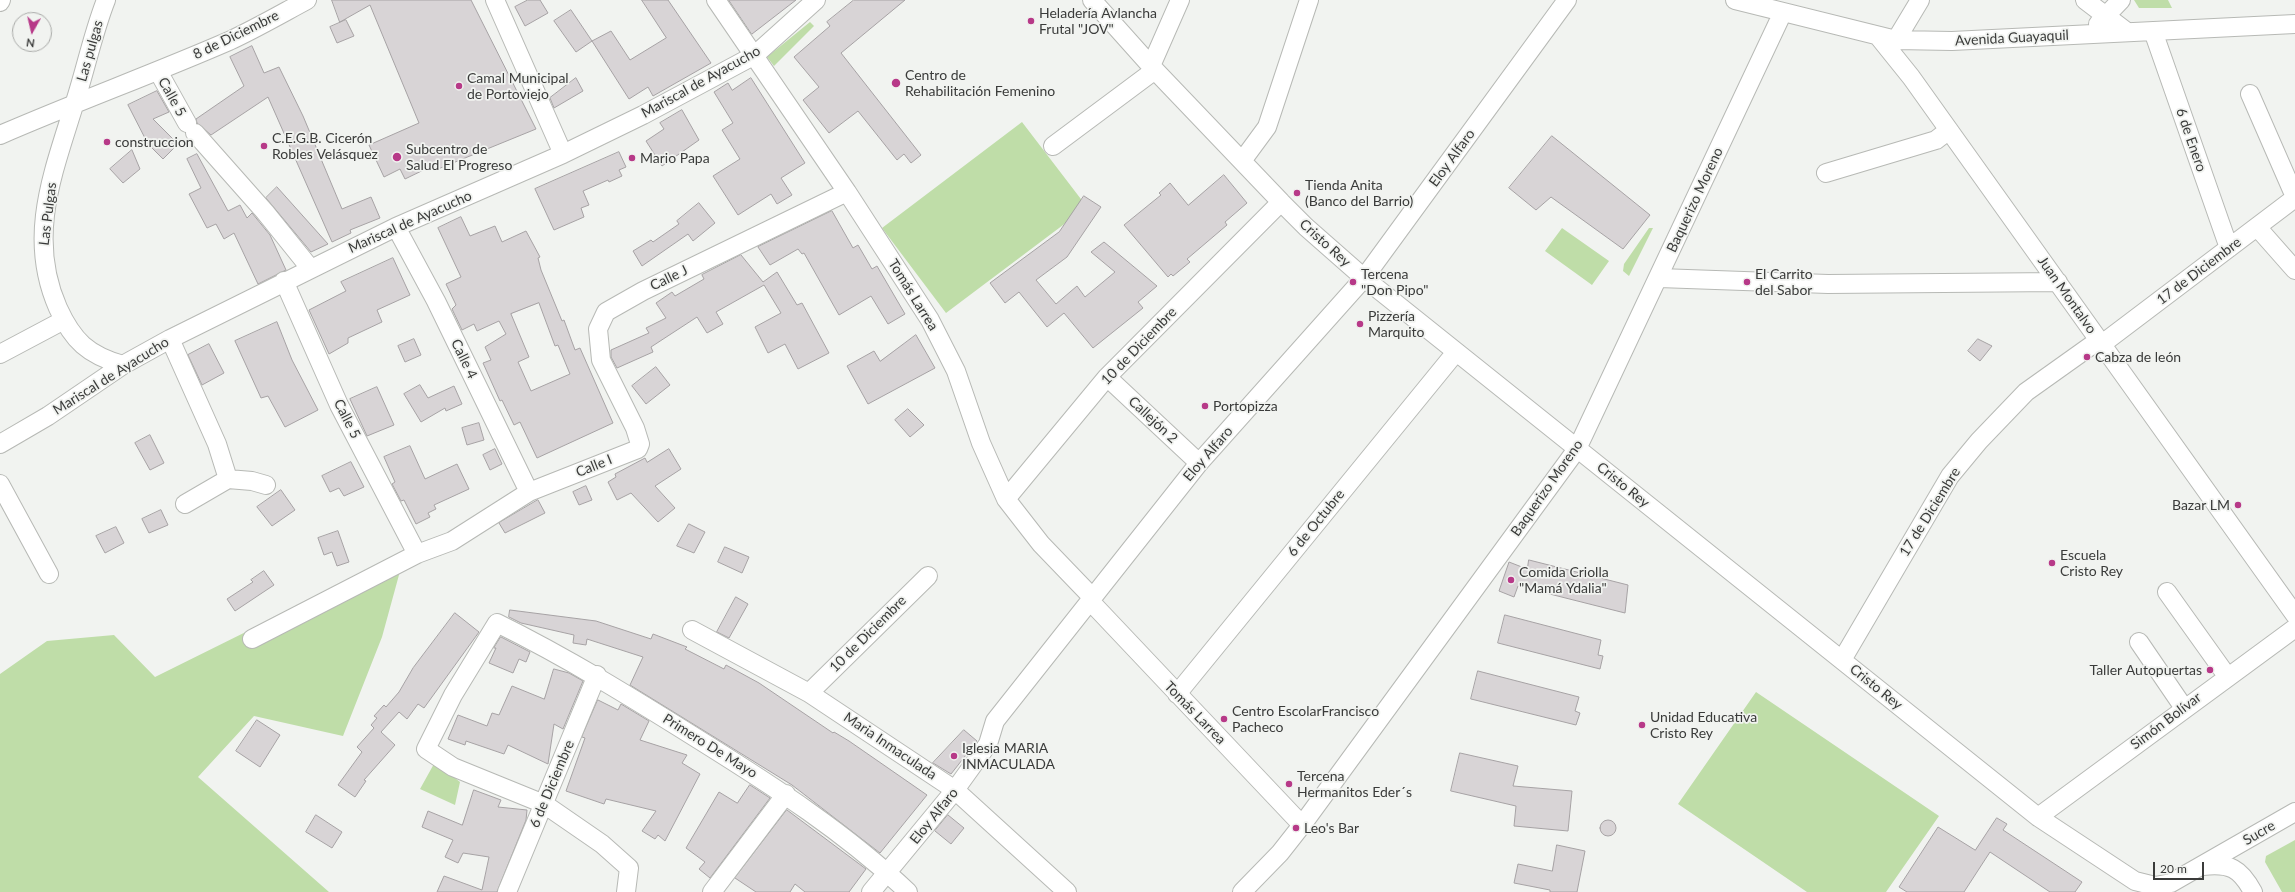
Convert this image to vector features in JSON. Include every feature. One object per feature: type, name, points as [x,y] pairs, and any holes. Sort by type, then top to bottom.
[{"type":"street","name":"Las pulgas","points":[[75,102],[106,0]]},
{"type":"street","name":"8 de Diciembre","points":[[161,69],[230,40],[307,0]]},
{"type":"street","points":[[495,0],[563,154]]},
{"type":"street","name":"Tomás Larrea","points":[[716,0],[756,55],[923,309],[956,371],[990,464],[1006,499],[1042,544],[1177,694],[1302,825]]},
{"type":"street","name":"Mariscal de Ayacucho","points":[[0,444],[48,416],[123,366],[170,339],[310,268],[563,154],[667,103],[756,55],[816,0]]},
{"type":"street","name":"Cristo Rey","points":[[1092,0],[1153,68],[1281,202],[1306,227],[1364,278],[2038,817],[2109,865],[2144,885],[2155,886],[2171,883],[2202,866]]},
{"type":"street","points":[[1053,146],[1153,68],[1180,0]]},
{"type":"street","points":[[1242,161],[1267,127],[1309,0]]},
{"type":"street","name":"Eloy Alfaro","points":[[870,892],[955,790],[988,744],[995,721],[1199,463],[1364,278],[1567,0]]},
{"type":"street","name":"Avenida Guayaquil","points":[[1735,0],[1896,40],[1939,42],[2295,24]]},
{"type":"street","points":[[1896,40],[1920,0]]},
{"type":"street","points":[[2085,0],[2127,32]]},
{"type":"street","points":[[2088,34],[2121,0]]},
{"type":"street","name":"Baquerizo Moreno","points":[[1242,892],[1280,853],[1302,825],[1577,449],[1659,278],[1783,12]]},
{"type":"street","name":"6 de Enero","points":[[2153,31],[2228,248]]},
{"type":"street","name":"Juan Montalvo","points":[[1878,36],[1911,77],[2295,615]]},
{"type":"street","points":[[0,134],[75,102],[161,69]]},
{"type":"street","name":"Calle 5","points":[[161,69],[191,128],[265,212],[310,268]]},
{"type":"street","points":[[2250,94],[2295,197]]},
{"type":"street","name":"Las Pulgas","points":[[75,102],[51,180],[44,222],[43,248],[47,278],[64,320],[86,349],[97,356],[123,366]]},
{"type":"street","points":[[1826,173],[1936,140],[1949,130]]},
{"type":"street","name":"Calle J","points":[[635,428],[601,360],[598,329],[606,312],[643,291],[847,192]]},
{"type":"street","name":"17 de Diciembre","points":[[1842,660],[1950,476],[1980,441],[2026,392],[2101,342],[2257,227],[2295,197]]},
{"type":"street","name":"10 de Diciembre","points":[[1006,499],[1107,377],[1281,202]]},
{"type":"street","points":[[2257,227],[2295,270]]},
{"type":"street","name":"Calle 4","points":[[396,228],[436,302],[529,492]]},
{"type":"street","points":[[1659,278],[1828,284],[2022,284],[2058,282]]},
{"type":"street","name":"Calle 5","points":[[284,281],[339,405],[417,554]]},
{"type":"street","points":[[0,354],[64,320]]},
{"type":"street","points":[[170,339],[217,444],[228,479]]},
{"type":"street","name":"6 de Octubre","points":[[1177,694],[1456,352]]},
{"type":"street","name":"Callejón 2","points":[[1107,377],[1199,463]]},
{"type":"street","name":"Calle I","points":[[529,492],[638,449],[640,444],[635,428]]},
{"type":"street","points":[[185,504],[228,479],[252,481],[266,485]]},
{"type":"street","points":[[0,484],[49,574]]},
{"type":"street","points":[[252,639],[417,554],[452,541],[529,492]]},
{"type":"street","name":"10 de Diciembre","points":[[809,693],[928,576]]},
{"type":"street","points":[[2167,592],[2227,676]]},
{"type":"street","name":"Primero De Mayo","points":[[544,804],[453,767],[426,749],[453,695],[497,622],[597,675],[786,794],[887,872],[908,892]]},
{"type":"street","name":"Simón Bolívar","points":[[2038,817],[2227,676],[2295,628]]},
{"type":"street","name":"Maria Inmaculada","points":[[692,630],[809,693],[955,790],[1067,892]]},
{"type":"street","points":[[2139,642],[2184,708]]},
{"type":"street","name":"6 de Diciembre","points":[[507,892],[597,675]]},
{"type":"street","points":[[712,892],[786,794]]},
{"type":"street","points":[[544,804],[602,844],[629,868],[626,892]]},
{"type":"street","name":"Sucre","points":[[2202,866],[2295,812]]},
{"type":"street","points":[[2249,884],[2244,854],[2253,836]]},
{"type":"street","points":[[2202,866],[2224,865],[2232,868],[2249,884]]},
{"type":"green space","points":[[2134,0],[2168,0],[2172,8],[2139,8]]},
{"type":"green space","points":[[810,22],[814,26],[774,66],[767,57]]},
{"type":"green space","points":[[1022,122],[1087,207],[946,313],[882,228]]},
{"type":"green space","points":[[1562,228],[1609,261],[1592,285],[1545,251]]},
{"type":"green space","points":[[1649,228],[1653,228],[1629,276],[1623,271],[1624,264]]},
{"type":"green space","points":[[405,553],[382,637],[343,736],[254,716],[198,777],[329,892],[0,892],[0,674],[47,641],[114,635],[155,677]]},
{"type":"green space","points":[[1756,692],[1939,816],[1886,892],[1807,892],[1678,804]]},
{"type":"green space","points":[[435,762],[460,782],[455,805],[420,789]]},
{"type":"green space","points":[[2295,840],[2295,892],[2282,892],[2265,862],[2266,856]]},
{"type":"building","name":"Camal Municipal de Portoviejo","points":[[332,0],[471,0],[536,129],[438,169],[436,164],[405,179],[400,169],[384,177],[369,145],[419,123],[370,5],[340,22]]},
{"type":"building","points":[[528,0],[540,0],[548,13],[525,26],[515,7]]},
{"type":"building","points":[[642,0],[668,0],[711,63],[653,96],[648,87],[629,99],[592,41],[611,31],[630,60],[666,38]]},
{"type":"building","points":[[729,0],[796,0],[752,34]]},
{"type":"building","points":[[854,0],[905,0],[841,53],[921,155],[911,163],[904,154],[897,160],[858,111],[829,133],[803,100],[819,87],[794,57],[830,26],[827,22]]},
{"type":"building","points":[[571,10],[592,41],[576,52],[554,21]]},
{"type":"building","points":[[346,20],[354,36],[337,43],[330,27]]},
{"type":"building","points":[[252,46],[264,73],[279,67],[303,116],[342,209],[371,197],[380,218],[350,230],[351,233],[332,242],[268,97],[211,135],[197,123],[196,119],[244,86],[230,57]]},
{"type":"building","points":[[576,78],[583,91],[554,108],[550,98]]},
{"type":"building","points":[[751,78],[805,163],[781,178],[792,195],[777,204],[771,194],[738,215],[713,176],[740,159],[722,130],[733,123],[714,92],[728,83],[732,90]]},
{"type":"building","points":[[157,91],[169,112],[153,119],[178,144],[163,159],[148,144],[128,105]]},
{"type":"building","points":[[682,110],[699,140],[662,166],[646,141],[664,129],[660,123]]},
{"type":"building","points":[[1552,136],[1650,215],[1623,249],[1551,197],[1536,210],[1509,188]]},
{"type":"building","points":[[132,150],[140,169],[123,183],[110,169]]},
{"type":"building","points":[[619,152],[626,167],[619,170],[622,176],[609,182],[608,180],[583,191],[589,205],[581,208],[584,217],[554,230],[535,189]]},
{"type":"building","points":[[197,154],[228,211],[240,205],[247,218],[252,213],[270,235],[286,270],[258,284],[234,233],[224,239],[216,224],[207,228],[189,194],[201,188],[187,159]]},
{"type":"building","points":[[1224,175],[1247,203],[1225,222],[1227,225],[1187,259],[1190,262],[1173,276],[1171,274],[1168,277],[1124,225],[1161,195],[1159,193],[1170,183],[1188,205]]},
{"type":"building","points":[[277,187],[328,244],[311,252],[266,198]]},
{"type":"building","points":[[1084,196],[1101,207],[1067,257],[1036,280],[1056,304],[1077,286],[1085,297],[1115,272],[1091,252],[1104,242],[1157,286],[1138,302],[1143,308],[1093,348],[1064,313],[1047,327],[1019,292],[1005,303],[990,283],[1059,232]]},
{"type":"building","points":[[699,203],[715,223],[693,241],[688,234],[642,266],[633,251],[651,240],[653,242],[679,224],[677,221]]},
{"type":"building","points":[[832,211],[853,248],[858,245],[872,269],[877,266],[905,314],[888,324],[871,296],[839,315],[804,253],[802,254],[798,249],[770,265],[758,247]]},
{"type":"building","points":[[461,217],[470,236],[495,226],[502,242],[526,231],[540,257],[538,258],[541,270],[562,321],[564,320],[575,350],[580,348],[613,423],[537,458],[520,422],[514,425],[502,400],[500,401],[483,363],[491,360],[485,347],[506,334],[499,321],[477,331],[474,324],[462,330],[452,309],[456,305],[446,284],[461,277],[438,228]],"holes":[[[539,303],[555,346],[558,345],[570,374],[531,391],[518,362],[529,357],[511,314]]]},
{"type":"building","points":[[741,255],[763,282],[777,272],[797,305],[802,303],[829,353],[798,369],[785,344],[768,353],[755,327],[781,313],[764,285],[716,312],[723,324],[707,333],[697,317],[651,347],[653,352],[617,368],[611,357],[611,350],[649,333],[646,328],[666,318],[656,303],[672,292],[675,296],[704,279],[702,275]]},
{"type":"building","points":[[393,258],[410,295],[377,310],[382,322],[348,338],[348,343],[329,354],[309,310],[346,291],[341,282]]},
{"type":"building","points":[[277,322],[292,360],[318,410],[285,427],[268,396],[261,398],[235,341]]},
{"type":"building","points":[[916,335],[935,368],[868,404],[847,366],[874,351],[880,361]]},
{"type":"building","points":[[414,339],[421,355],[405,362],[398,346]]},
{"type":"building","points":[[1978,339],[1992,346],[1980,361],[1968,351]]},
{"type":"building","points":[[209,344],[224,373],[202,385],[188,355]]},
{"type":"building","points":[[656,367],[670,385],[646,404],[632,386]]},
{"type":"building","points":[[420,385],[428,398],[454,386],[462,404],[446,411],[445,408],[421,422],[404,394]]},
{"type":"building","points":[[377,387],[394,425],[367,436],[350,399]]},
{"type":"building","points":[[908,409],[924,425],[910,437],[895,420]]},
{"type":"building","points":[[479,423],[484,440],[467,445],[462,428]]},
{"type":"building","points":[[150,435],[164,463],[150,470],[135,443]]},
{"type":"building","points":[[410,446],[425,479],[457,464],[469,489],[434,505],[436,509],[428,513],[430,517],[416,524],[404,500],[401,501],[392,484],[395,482],[384,457]]},
{"type":"building","points":[[495,449],[502,464],[490,470],[483,455]]},
{"type":"building","points":[[669,449],[681,469],[655,486],[675,508],[658,522],[631,493],[617,500],[608,482],[616,477],[615,474],[645,458],[647,462]]},
{"type":"building","points":[[351,462],[364,487],[344,496],[339,488],[330,492],[322,476]]},
{"type":"building","points":[[586,486],[592,500],[579,505],[573,492]]},
{"type":"building","points":[[281,490],[295,510],[272,526],[257,507]]},
{"type":"building","points":[[538,500],[545,513],[505,533],[499,523]]},
{"type":"building","points":[[161,510],[168,525],[149,533],[142,519]]},
{"type":"building","points":[[689,524],[705,532],[694,553],[677,546]]},
{"type":"building","points":[[116,527],[124,543],[105,553],[96,536]]},
{"type":"building","points":[[338,531],[349,562],[337,566],[332,552],[324,555],[318,538]]},
{"type":"building","points":[[725,547],[749,557],[742,573],[718,562]]},
{"type":"building","points":[[1529,560],[1628,585],[1625,613],[1518,586],[1514,597],[1499,591],[1509,562],[1527,569]]},
{"type":"building","points":[[264,571],[274,585],[235,611],[227,599],[253,582],[251,580]]},
{"type":"building","points":[[736,597],[748,604],[729,638],[717,632]]},
{"type":"building","points":[[510,610],[596,621],[651,639],[653,634],[687,647],[685,649],[724,669],[726,665],[759,683],[833,733],[834,732],[849,741],[927,795],[880,853],[792,785],[630,685],[643,657],[587,639],[586,645],[573,643],[574,635],[521,623],[509,617]]},
{"type":"building","points":[[455,613],[479,632],[424,708],[418,704],[407,719],[399,712],[381,732],[395,745],[364,780],[366,781],[355,797],[338,785],[362,752],[357,747],[374,728],[371,725],[377,718],[374,716],[384,705],[386,707],[399,692],[413,668]]},
{"type":"building","points":[[1505,615],[1601,640],[1598,655],[1603,656],[1600,669],[1498,643]]},
{"type":"building","points":[[501,637],[530,652],[526,662],[519,659],[513,673],[489,663],[496,648],[494,648]]},
{"type":"building","points":[[554,669],[569,673],[583,681],[563,729],[554,724],[548,764],[508,745],[504,754],[466,741],[465,745],[448,739],[458,715],[487,726],[492,713],[499,715],[512,686],[544,699]]},
{"type":"building","points":[[1478,671],[1579,697],[1575,711],[1580,713],[1576,725],[1471,699]]},
{"type":"building","points":[[598,700],[618,710],[621,704],[649,721],[640,740],[687,755],[682,763],[700,774],[665,841],[658,835],[655,839],[642,831],[656,811],[606,799],[604,804],[566,791],[585,738],[582,737]]},
{"type":"building","points":[[257,720],[280,735],[260,767],[236,751]]},
{"type":"building","name":"Iglesia MARIA INMACULADA","points":[[964,730],[977,741],[951,774],[933,763]]},
{"type":"building","points":[[1460,753],[1518,766],[1513,786],[1572,791],[1568,831],[1514,826],[1516,806],[1451,791]]},
{"type":"building","points":[[750,785],[770,798],[710,878],[699,869],[705,862],[686,848],[719,792],[737,803]]},
{"type":"building","points":[[474,790],[501,800],[498,807],[527,810],[526,820],[497,892],[437,892],[444,876],[482,890],[489,857],[463,853],[458,863],[445,857],[453,840],[422,827],[428,811],[462,825]]},
{"type":"building","points":[[787,810],[866,869],[849,892],[805,892],[795,884],[790,892],[756,892],[735,878]]},
{"type":"building","points":[[316,815],[342,832],[332,848],[306,832]]},
{"type":"building","points":[[948,815],[964,828],[951,844],[935,831]]},
{"type":"building","points":[[1997,818],[2007,824],[2003,830],[2082,882],[2075,892],[2050,892],[1990,852],[1964,892],[1907,892],[1899,887],[1938,827],[1975,850]]},
{"type":"building","points":[[1608,820],[1614,822],[1616,828],[1614,834],[1608,836],[1602,834],[1600,828],[1602,822]]},
{"type":"building","points":[[1557,845],[1585,851],[1577,892],[1550,892],[1550,890],[1514,883],[1518,864],[1552,871]]},
{"type":"place","name":"Heladería Avlancha Frutal \"JOV\"","points":[[1031,21]]},
{"type":"place","name":"Centro de Rehabilitación Femenino","points":[[896,83]]},
{"type":"place","name":"Camal Municipal de Portoviejo","points":[[459,86]]},
{"type":"place","name":"construccion","points":[[107,142]]},
{"type":"place","name":"C.E.G.B. Cicerón Robles Velásquez","points":[[264,146]]},
{"type":"place","name":"Subcentro de Salud El Progreso","points":[[397,157]]},
{"type":"place","name":"Mario Papa","points":[[632,158]]},
{"type":"place","name":"Tienda Anita (Banco del Barrio)","points":[[1297,193]]},
{"type":"place","name":"Tercena \"Don Pipo\"","points":[[1353,282]]},
{"type":"place","name":"El Carrito del Sabor","points":[[1747,282]]},
{"type":"place","name":"Pizzería Marquito","points":[[1360,324]]},
{"type":"place","name":"Cabza de león","points":[[2087,357]]},
{"type":"place","name":"Portopizza","points":[[1205,406]]},
{"type":"place","name":"Bazar LM","points":[[2238,505]]},
{"type":"place","name":"Escuela Cristo Rey","points":[[2052,563]]},
{"type":"place","name":"Comida Criolla \"Mamá Ydalia\"","points":[[1511,580]]},
{"type":"place","name":"Taller Autopuertas","points":[[2210,670]]},
{"type":"place","name":"Centro EscolarFrancisco Pacheco","points":[[1224,719]]},
{"type":"place","name":"Unidad Educativa Cristo Rey","points":[[1642,725]]},
{"type":"place","name":"Iglesia MARIA INMACULADA","points":[[954,756]]},
{"type":"place","name":"Tercena Hermanitos Eder´s","points":[[1289,784]]},
{"type":"place","name":"Leo's Bar","points":[[1296,828]]}]
